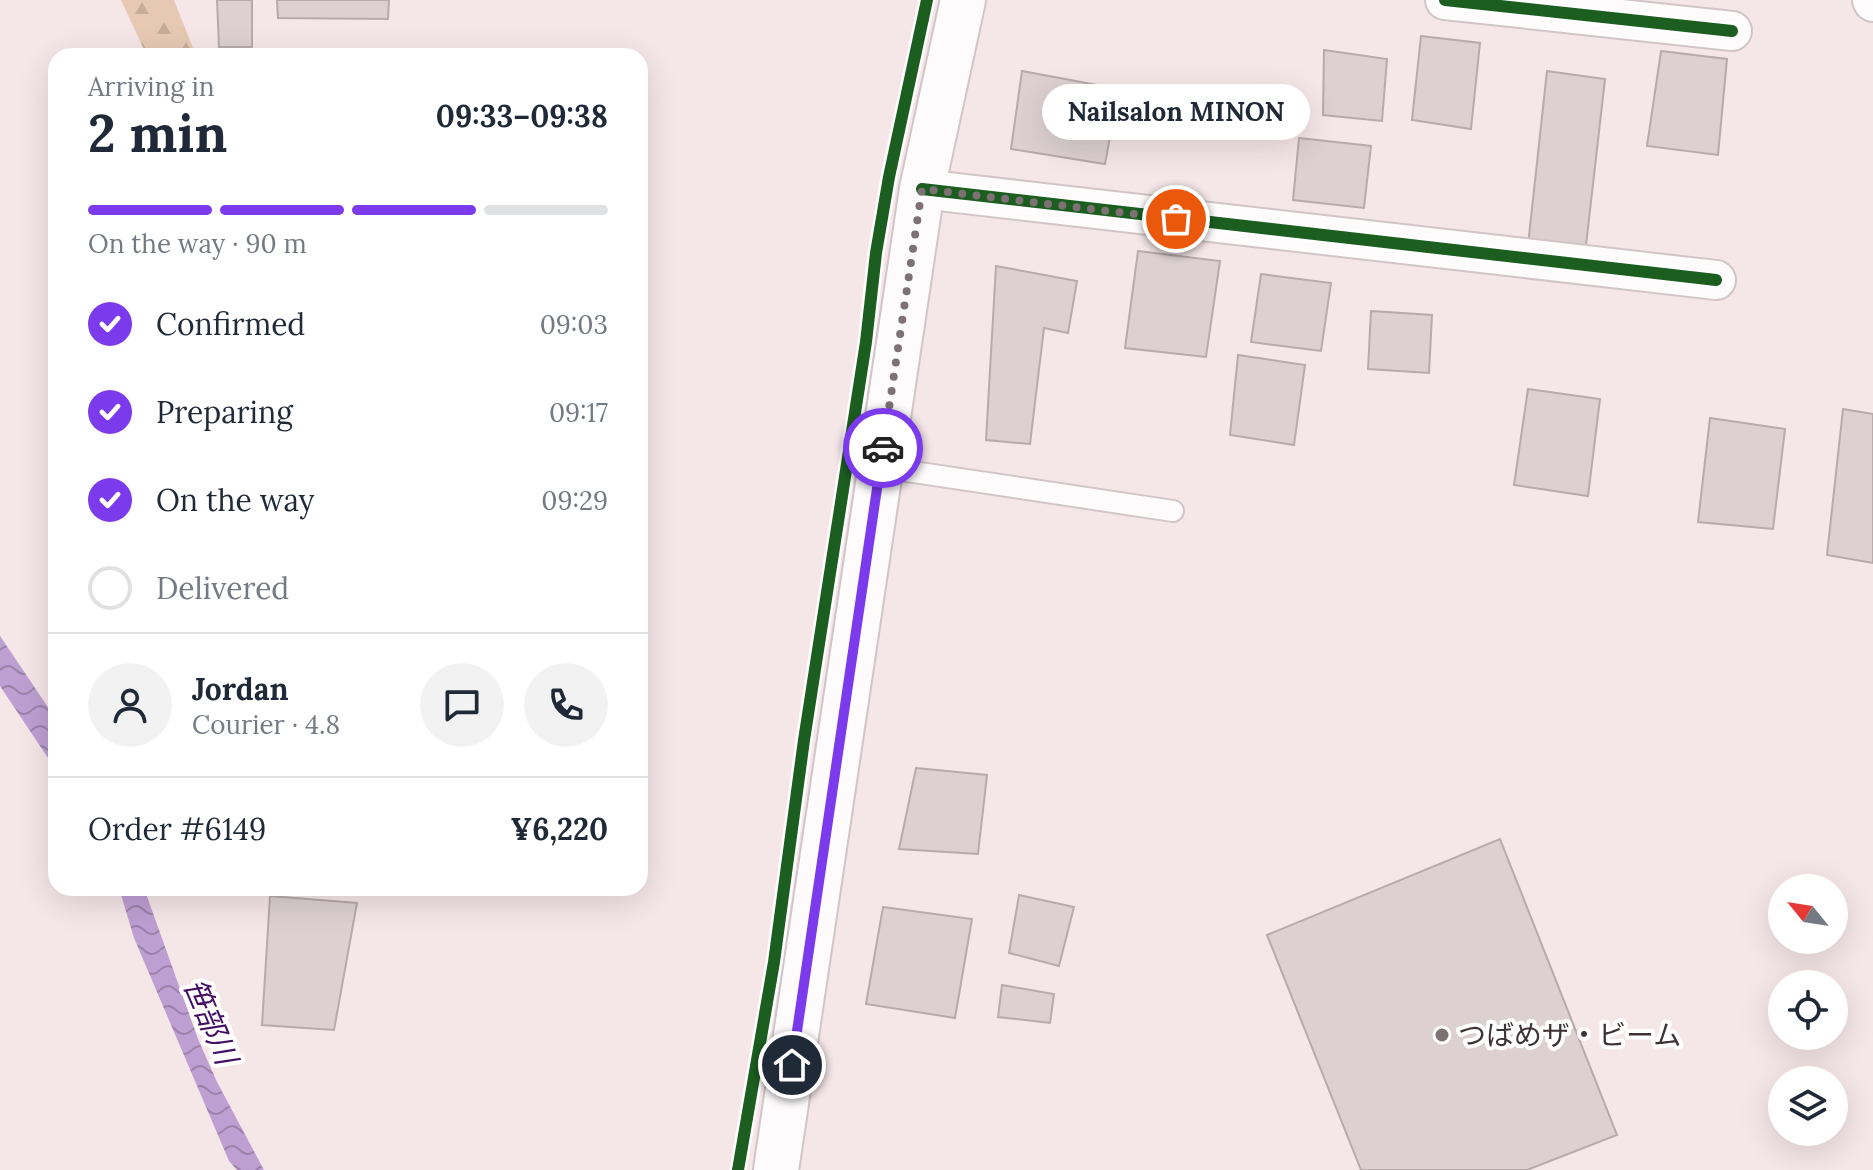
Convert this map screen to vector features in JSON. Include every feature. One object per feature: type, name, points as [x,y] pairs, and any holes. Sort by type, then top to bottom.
[{"type":"main road","points":[[776,1170],[922,189],[963,0]]},
{"type":"street","points":[[1445,0],[1732,31]]},
{"type":"street","points":[[922,189],[1716,280]]},
{"type":"lane","points":[[880,467],[1173,511]]},
{"type":"green space","points":[[121,0],[174,0],[193,48],[143,48]]},
{"type":"water","points":[[0,636],[48,707],[48,758],[0,686]]},
{"type":"water","points":[[121,896],[147,896],[198,1039],[264,1170],[237,1170],[229,1161],[134,938]]},
{"type":"building","points":[[217,0],[252,0],[252,47],[219,47]]},
{"type":"building","points":[[277,0],[389,0],[388,19],[278,18]]},
{"type":"building","points":[[1421,36],[1480,43],[1471,129],[1412,120]]},
{"type":"building","points":[[1324,50],[1387,59],[1382,121],[1323,115]]},
{"type":"building","points":[[1661,51],[1727,59],[1718,155],[1647,146]]},
{"type":"building","points":[[1022,71],[1119,89],[1105,164],[1011,149]]},
{"type":"building","points":[[1547,71],[1605,79],[1585,254],[1528,245]]},
{"type":"building","points":[[1299,138],[1371,146],[1364,208],[1293,200]]},
{"type":"building","points":[[1138,251],[1220,261],[1206,357],[1125,348]]},
{"type":"building","points":[[996,266],[1077,281],[1068,333],[1044,328],[1030,444],[986,440]]},
{"type":"building","points":[[1261,274],[1331,283],[1321,351],[1251,342]]},
{"type":"building","points":[[1371,311],[1432,315],[1429,373],[1368,369]]},
{"type":"building","points":[[1238,355],[1305,365],[1294,445],[1230,435]]},
{"type":"building","points":[[1528,389],[1600,399],[1588,496],[1514,485]]},
{"type":"building","points":[[1843,409],[1873,414],[1873,563],[1827,555]]},
{"type":"building","points":[[1710,418],[1785,429],[1773,529],[1698,522]]},
{"type":"building","points":[[916,768],[987,775],[978,854],[899,849]]},
{"type":"building","name":"つばめザ・ビーム","points":[[1500,839],[1617,1135],[1527,1170],[1361,1170],[1267,935]]},
{"type":"building","points":[[1019,895],[1074,907],[1059,966],[1009,953]]},
{"type":"building","points":[[270,896],[357,903],[334,1030],[262,1025]]},
{"type":"building","points":[[883,907],[972,919],[955,1018],[866,1004]]},
{"type":"building","points":[[1002,985],[1054,994],[1050,1023],[998,1017]]},
{"type":"cycle path","points":[[738,1170],[774,962],[804,740],[866,342],[876,253],[927,0]]},
{"type":"cycle path","points":[[1445,0],[1732,31]]},
{"type":"cycle path","points":[[922,189],[1716,280]]},
{"type":"way so far","points":[[883,448],[922,189],[1176,219]]},
{"type":"place","name":"Nailsalon MINON","points":[[1176,219]]},
{"type":"place","name":"つばめザ・ビーム","points":[[1442,1035]]},
{"type":"route","points":[[792,1065],[883,448]]},
{"type":"water label","name":"笹部川","points":[[211,1021]]}]
